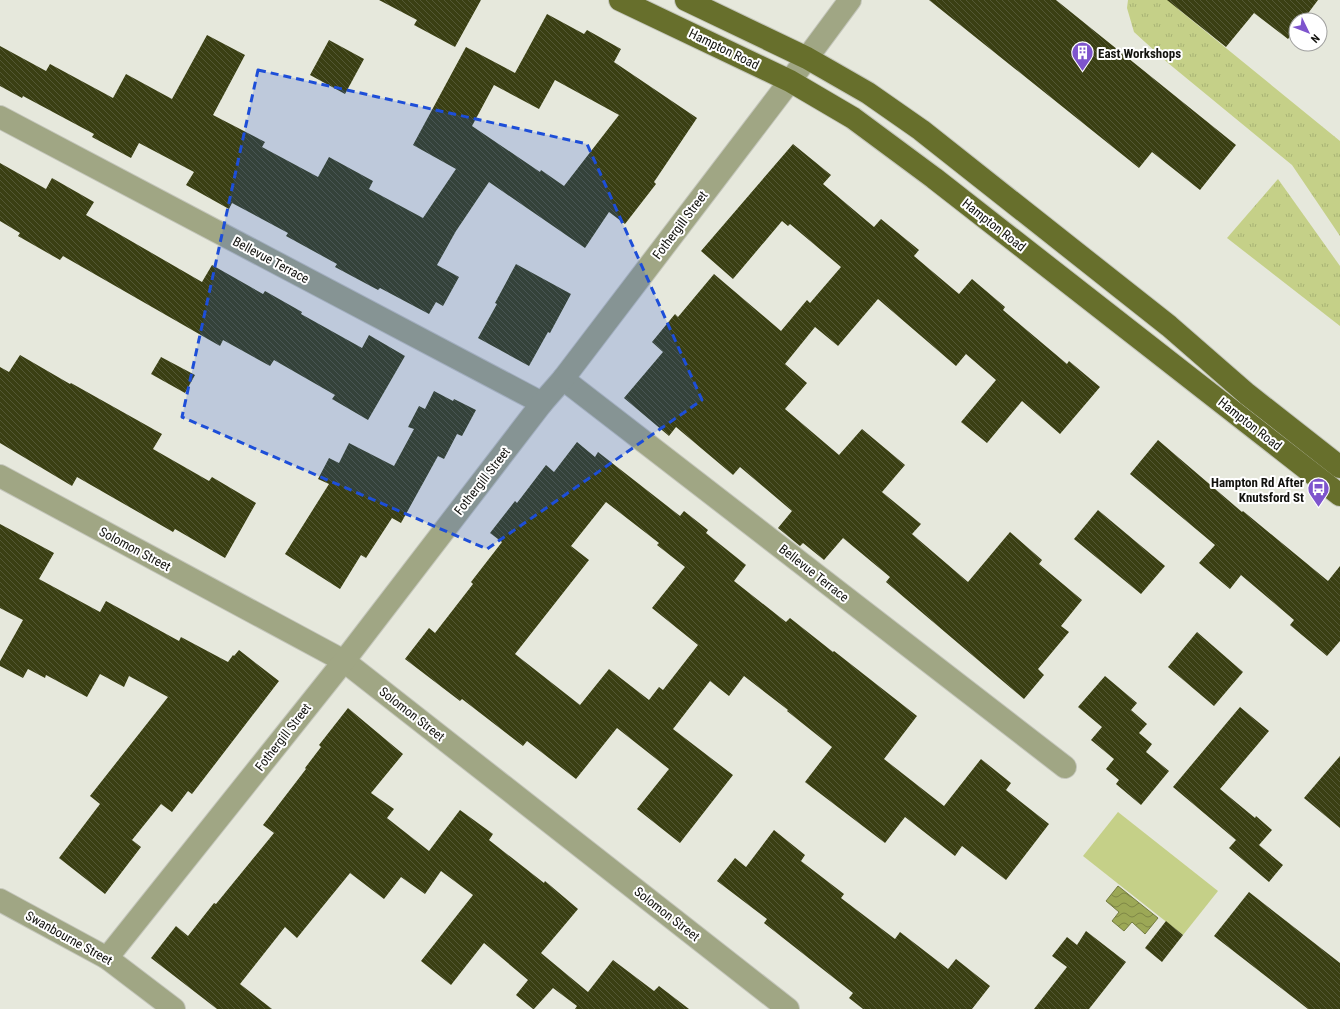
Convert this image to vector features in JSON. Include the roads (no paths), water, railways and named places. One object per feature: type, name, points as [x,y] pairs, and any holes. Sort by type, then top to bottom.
[{"type":"main road","name":"Hampton Road","points":[[620,0],[790,81],[853,118],[928,174],[1340,495]]},
{"type":"main road","name":"Hampton Road","points":[[686,0],[807,58],[868,93],[921,130],[1169,326],[1247,394],[1340,467]]},
{"type":"street","name":"Fothergill Street","points":[[107,958],[344,661],[542,403],[563,379],[850,0]]},
{"type":"street","name":"Bellevue Terrace","points":[[0,117],[542,403]]},
{"type":"street","name":"Bellevue Terrace","points":[[563,379],[1065,767]]},
{"type":"street","name":"Solomon Street","points":[[0,476],[344,661],[788,1009]]},
{"type":"street","name":"Swanbourne Street","points":[[0,900],[107,958],[174,1009]]},
{"type":"water","points":[[1118,886],[1158,918],[1145,934],[1132,922],[1124,931],[1112,921],[1119,912],[1106,901]]},
{"type":"place","name":"East Workshops","points":[[1083,72]]},
{"type":"place","name":"Hampton Rd After Knutsford St","points":[[1319,508]]}]
